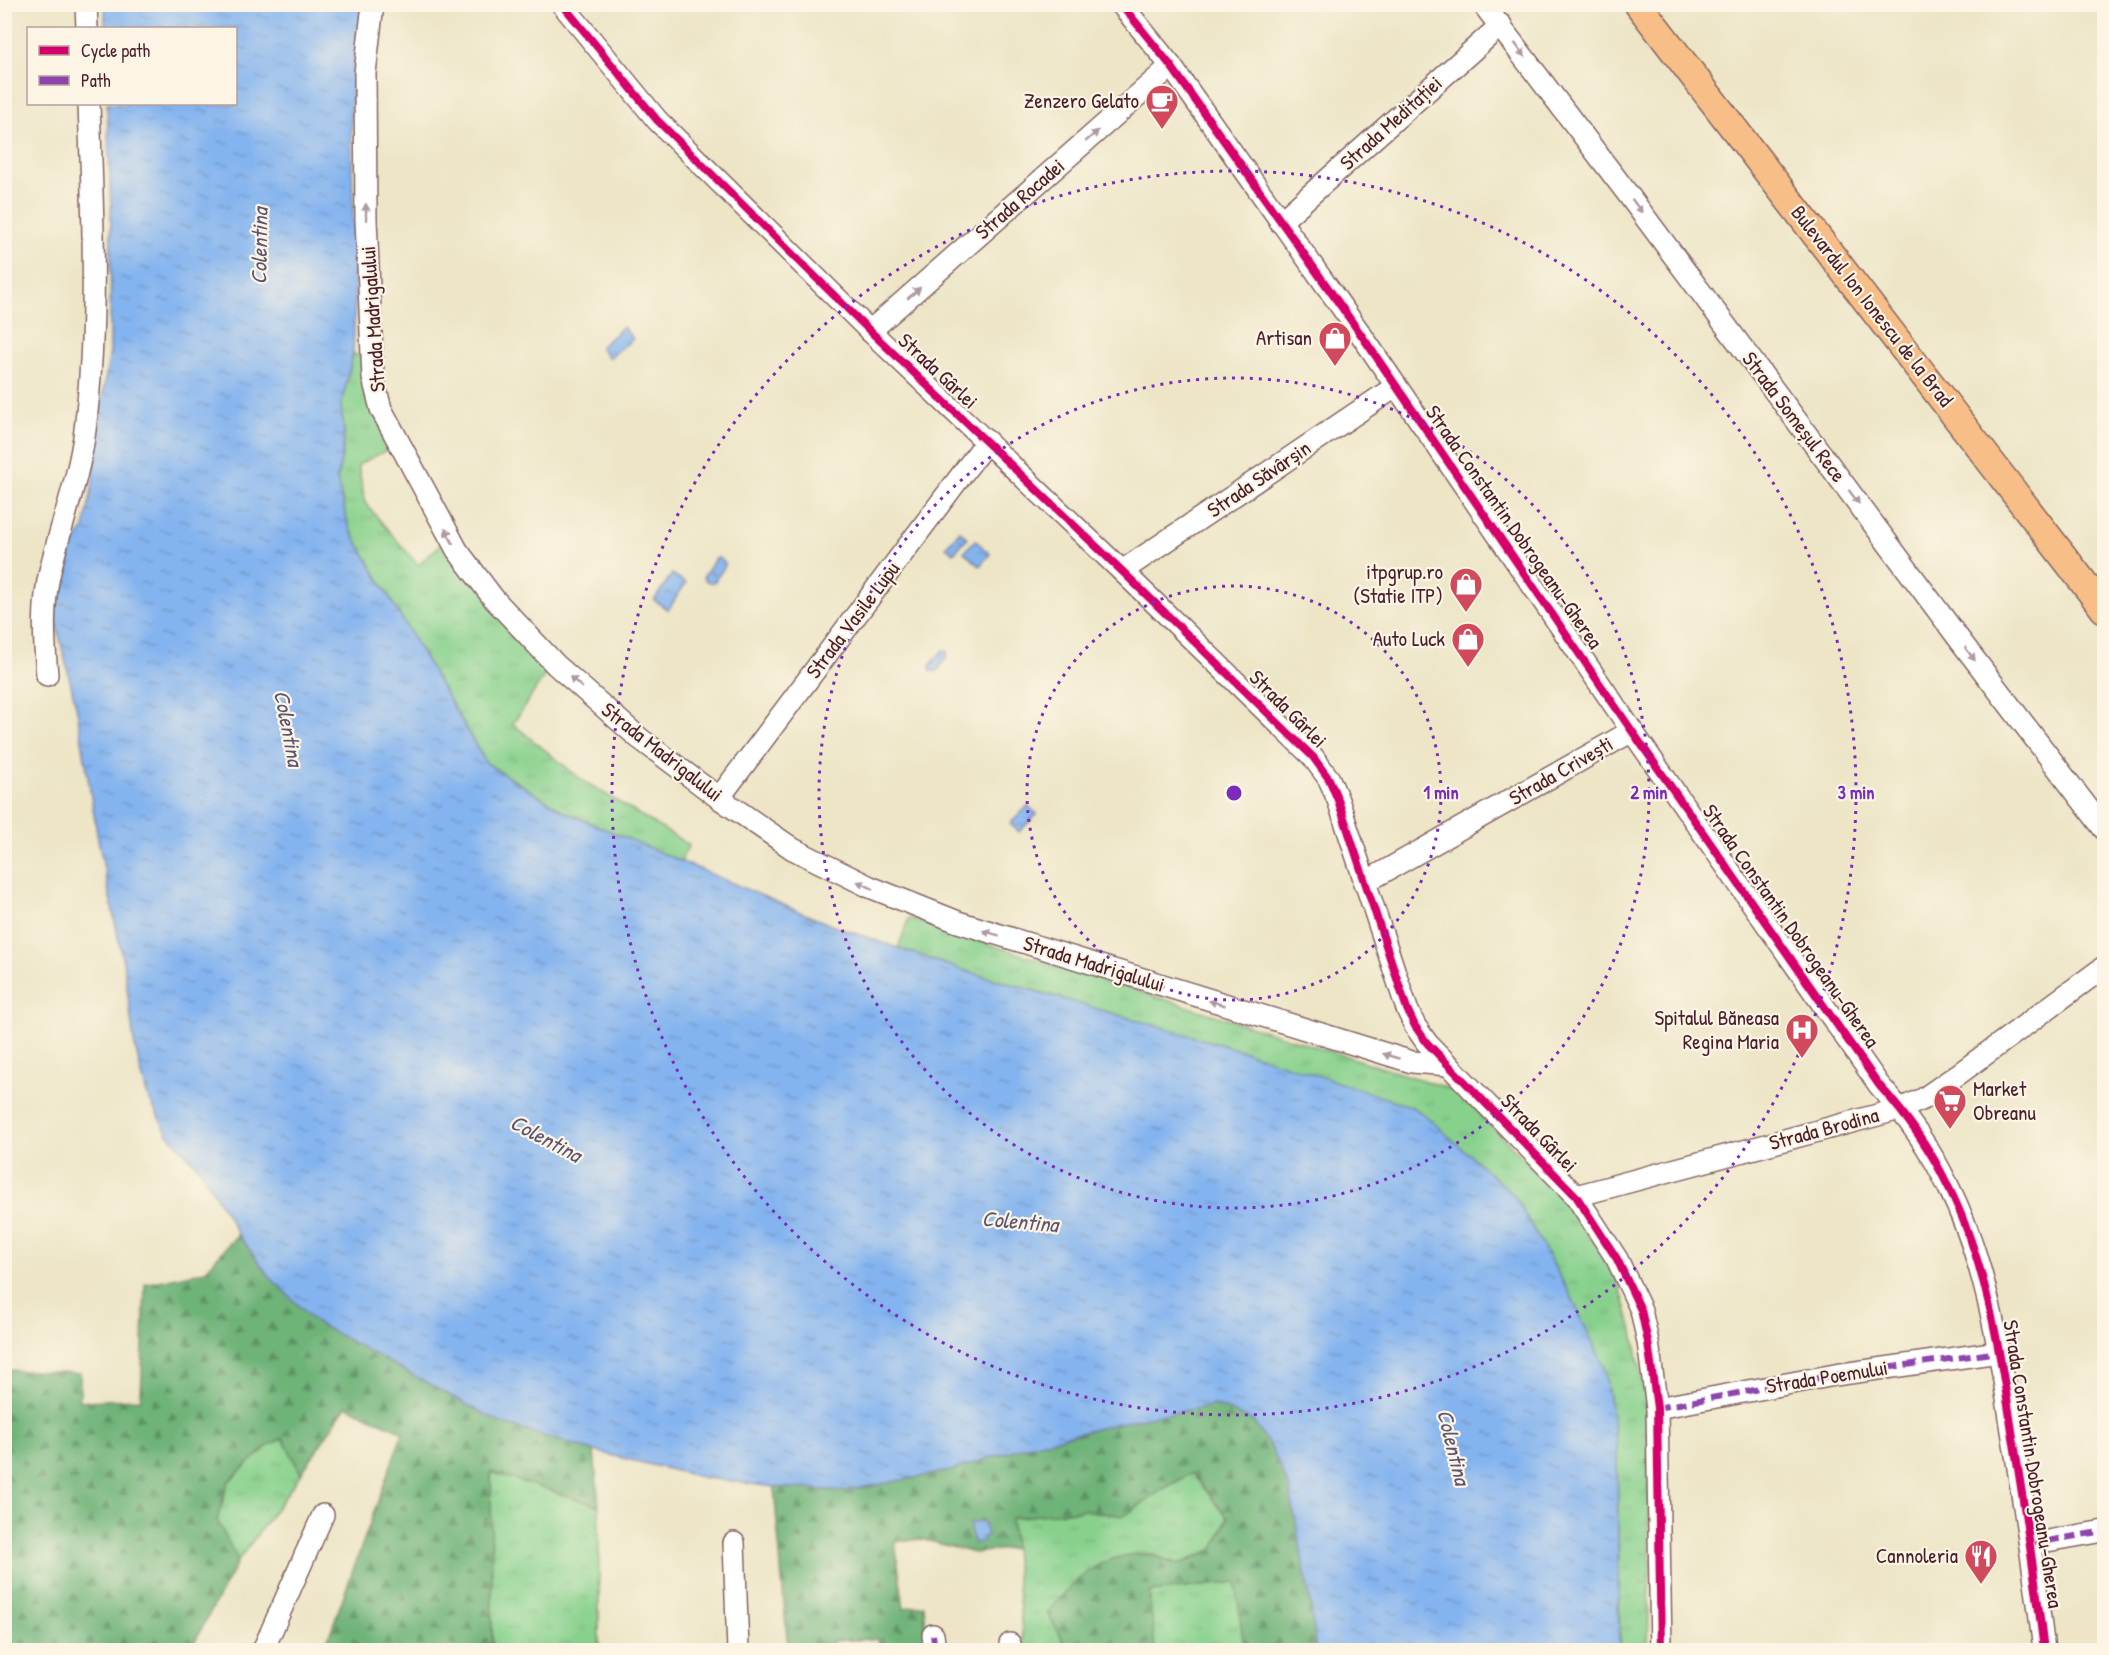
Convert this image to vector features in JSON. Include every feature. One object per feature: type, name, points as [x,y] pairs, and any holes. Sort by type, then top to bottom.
[{"type":"main road","name":"Bulevardul Ion Ionescu de la Brad","points":[[1638,4],[2104,609]]},
{"type":"street","points":[[86,4],[87,27]]},
{"type":"street","name":"Strada Madrigalului","points":[[373,4],[365,74],[366,219],[373,378],[381,409],[457,550],[494,599],[564,672],[639,738],[769,834],[826,867],[899,900],[958,922],[1412,1062],[1449,1065]]},
{"type":"street","name":"Strada Gârlei","points":[[562,4],[657,120],[870,331],[1122,571],[1312,757],[1329,779],[1414,1026],[1427,1043],[1576,1196],[1617,1259],[1641,1310],[1657,1407],[1661,1650]]},
{"type":"street","name":"Strada Constantin Dobrogeanu-Gherea","points":[[1121,4],[1171,66],[1362,336],[1632,730],[1879,1085],[1917,1130],[1933,1158],[1957,1206],[1978,1265],[1999,1352],[2030,1544],[2044,1650]]},
{"type":"street","name":"Strada Someșul Rece","points":[[1484,4],[2104,829]]},
{"type":"street","name":"Strada Meditației","points":[[1280,222],[1501,25]]},
{"type":"street","name":"Strada Rocadei","points":[[870,331],[1171,66]]},
{"type":"street","points":[[47,675],[43,620],[50,572],[85,432],[93,328],[94,231],[89,105]]},
{"type":"street","name":"Strada Săvârșin","points":[[1122,571],[1395,387]]},
{"type":"street","name":"Strada Vasile Lupu","points":[[720,798],[987,441]]},
{"type":"street","name":"Strada Crivești","points":[[1364,883],[1632,730]]},
{"type":"street","name":"Strada Brodina","points":[[1576,1196],[1900,1109],[1923,1098],[1960,1073],[2104,967]]},
{"type":"street","name":"Strada Poemului","points":[[1657,1407],[1835,1375],[1999,1352]]},
{"type":"street","points":[[263,1650],[323,1515]]},
{"type":"street","points":[[2030,1544],[2104,1531]]},
{"type":"street","points":[[734,1543],[738,1650]]},
{"type":"green space","points":[[353,354],[366,357],[375,412],[389,449],[358,465],[365,503],[418,565],[444,541],[550,667],[513,724],[582,780],[689,845],[680,862],[565,812],[486,763],[349,528],[337,480],[344,431],[341,406]]},
{"type":"green space","points":[[909,918],[1457,1091],[1543,1178],[1598,1247],[1617,1279],[1632,1327],[1647,1405],[1650,1563],[1648,1650],[1620,1650],[1617,1446],[1604,1367],[1571,1296],[1514,1195],[1247,1052],[962,970],[898,948]]},
{"type":"green space","points":[[238,1234],[269,1276],[380,1357],[501,1423],[594,1451],[599,1506],[491,1472],[492,1650],[324,1650],[403,1432],[346,1406],[301,1474],[283,1438],[268,1446],[228,1482],[217,1520],[238,1561],[190,1650],[5,1650],[4,1370],[80,1373],[80,1401],[141,1399],[145,1284],[205,1271]]},
{"type":"green space","points":[[1215,1405],[1251,1419],[1273,1450],[1290,1490],[1311,1605],[1316,1650],[1244,1650],[1236,1582],[1149,1592],[1155,1650],[1065,1650],[1061,1636],[1047,1613],[1068,1589],[1090,1570],[1116,1558],[1131,1555],[1148,1554],[1171,1562],[1182,1563],[1214,1549],[1228,1518],[1192,1473],[1163,1489],[1124,1516],[1084,1510],[1011,1518],[1014,1548],[974,1553],[921,1539],[895,1542],[904,1608],[924,1605],[928,1650],[879,1650],[878,1639],[833,1641],[833,1650],[788,1650],[774,1487],[845,1491],[950,1471],[1020,1448],[1127,1421]]},
{"type":"green space","points":[[283,1438],[301,1474],[238,1561],[217,1520],[228,1482],[268,1446]]},
{"type":"green space","points":[[491,1472],[599,1506],[599,1650],[492,1650]]},
{"type":"green space","points":[[1192,1473],[1228,1518],[1214,1549],[1179,1564],[1150,1554],[1048,1613],[1061,1636],[1065,1650],[1024,1650],[1011,1518],[1084,1510],[1124,1516],[1163,1489]]},
{"type":"green space","points":[[1237,1582],[1244,1650],[1155,1650],[1149,1592]]},
{"type":"water","name":"Colentina","points":[[105,5],[363,5],[353,72],[351,115],[355,295],[353,354],[341,406],[344,431],[337,480],[349,528],[486,763],[565,812],[831,925],[962,970],[1247,1052],[1412,1107],[1425,1115],[1514,1195],[1571,1296],[1604,1367],[1617,1446],[1619,1650],[1316,1650],[1311,1605],[1290,1490],[1273,1450],[1252,1420],[1215,1405],[1127,1421],[1020,1448],[950,1471],[845,1491],[774,1487],[705,1478],[594,1451],[501,1423],[315,1322],[269,1276],[238,1234],[200,1169],[168,1134],[147,1095],[134,1042],[124,966],[98,839],[77,710],[55,618],[54,595],[63,561],[84,529],[92,489],[101,404],[110,352],[111,210],[107,105],[237,105],[237,27],[105,27]]},
{"type":"water","points":[[623,327],[633,339],[609,358],[600,347]]},
{"type":"water","points":[[960,531],[967,538],[954,553],[946,547]]},
{"type":"water","points":[[975,540],[990,554],[980,566],[964,552]]},
{"type":"water","points":[[719,558],[725,566],[714,582],[710,583],[705,580],[704,576],[715,559]]},
{"type":"water","points":[[672,574],[686,583],[668,610],[654,600]]},
{"type":"water","points":[[943,650],[947,651],[947,657],[937,671],[931,671],[930,666]]},
{"type":"water","points":[[1028,806],[1037,814],[1019,832],[1010,824]]},
{"type":"water","points":[[983,1521],[987,1536],[982,1537],[983,1541],[974,1543],[969,1524]]},
{"type":"marked path","points":[[1657,1408],[1835,1375],[1999,1352]]},
{"type":"marked path","points":[[2030,1544],[2104,1531]]},
{"type":"marked path","points":[[933,1635],[935,1650]]},
{"type":"marked path","points":[[1010,1644],[1011,1650]]},
{"type":"cycle path","points":[[562,4],[657,120],[870,331],[1313,757],[1329,779],[1407,1009],[1415,1026],[1427,1043],[1576,1196],[1617,1259],[1641,1310],[1657,1408],[1661,1650]]},
{"type":"cycle path","points":[[1121,4],[1171,66],[1362,336],[1632,731],[1879,1085],[1908,1121],[1934,1159],[1961,1214],[1972,1244],[1996,1337],[2029,1540],[2044,1650]]},
{"type":"place","name":"Zenzero Gelato","points":[[1162,130]]},
{"type":"place","name":"Artisan","points":[[1335,367]]},
{"type":"place","name":"itpgrup.ro (Statie ITP)","points":[[1466,613]]},
{"type":"place","name":"Auto Luck","points":[[1468,668]]},
{"type":"place","name":"Spitalul Băneasa Regina Maria","points":[[1802,1059]]},
{"type":"place","name":"Market Obreanu","points":[[1950,1130]]},
{"type":"place","name":"Cannoleria","points":[[1981,1585]]}]
